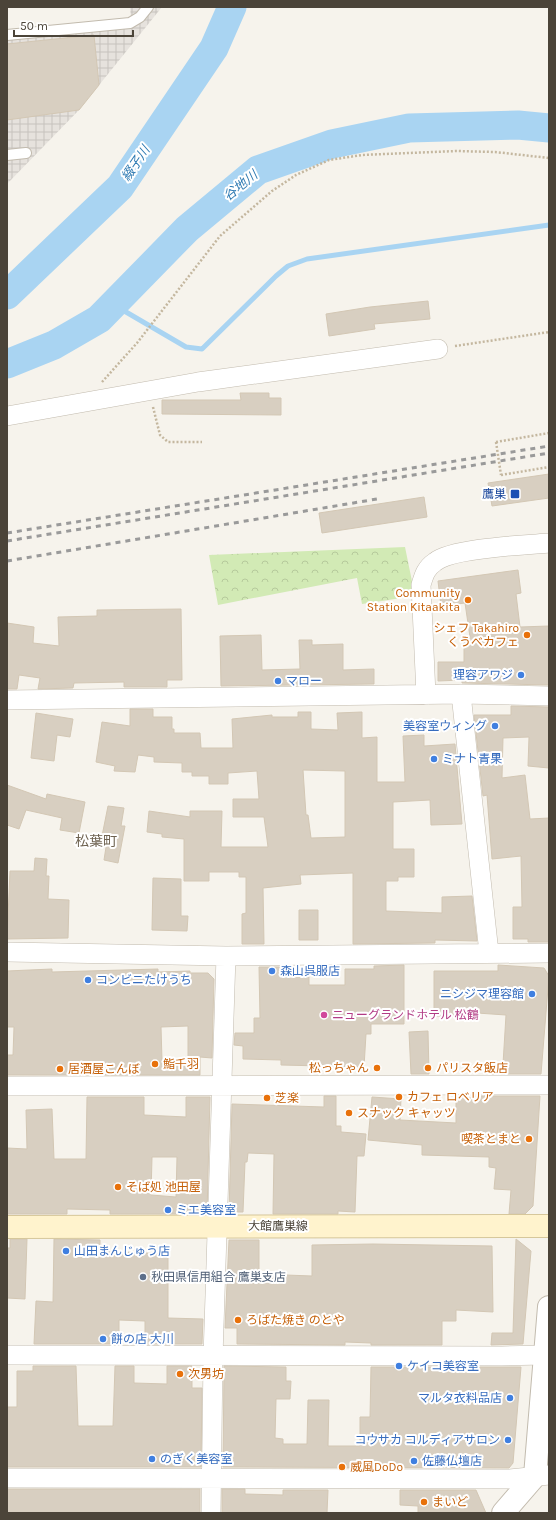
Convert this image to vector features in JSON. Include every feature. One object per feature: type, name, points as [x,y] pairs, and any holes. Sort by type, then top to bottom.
[{"type":"main road","name":"大館鷹巣線","points":[[7,1227],[549,1226]]},
{"type":"street","points":[[7,416],[303,366],[337,363],[438,349]]},
{"type":"street","points":[[426,695],[421,585],[424,572],[436,561],[449,556],[501,546],[549,543]]},
{"type":"street","points":[[461,694],[489,953]]},
{"type":"street","points":[[7,700],[461,694],[549,696]]},
{"type":"street","points":[[7,952],[226,956],[549,953]]},
{"type":"street","points":[[212,1513],[213,1357],[220,1086],[226,956]]},
{"type":"street","points":[[7,1086],[549,1085]]},
{"type":"street","points":[[504,1513],[542,1476],[549,1306]]},
{"type":"street","points":[[7,1355],[213,1357],[547,1354]]},
{"type":"street","points":[[7,1478],[503,1479],[542,1476]]},
{"type":"lane","points":[[7,35],[130,23],[140,17],[148,7]]},
{"type":"lane","points":[[7,155],[26,153]]},
{"type":"path","points":[[101,382],[137,343],[220,236],[272,191],[296,175],[329,160],[362,155],[456,151],[495,152],[549,158]]},
{"type":"path","points":[[438,349],[549,332]]},
{"type":"path","points":[[149,391],[160,435],[168,442],[202,442]]},
{"type":"path","points":[[549,433],[496,442],[501,475],[549,467]]},
{"type":"shaded area","points":[[130,7],[162,7],[79,110],[7,184],[7,30],[131,18]]},
{"type":"green space","points":[[405,547],[415,596],[362,604],[357,578],[218,605],[209,555]]},
{"type":"building","points":[[94,35],[99,85],[79,110],[7,120],[7,44]]},
{"type":"building","points":[[428,301],[430,319],[374,324],[375,329],[329,336],[326,314],[370,307]]},
{"type":"building","points":[[240,393],[269,393],[269,398],[281,398],[281,415],[162,414],[162,400],[241,400]]},
{"type":"building","points":[[549,474],[549,498],[492,506],[488,483]]},
{"type":"building","points":[[424,497],[427,517],[322,533],[319,513]]},
{"type":"building","points":[[518,570],[521,593],[516,594],[520,627],[549,626],[549,685],[462,683],[462,680],[438,681],[438,662],[464,662],[464,637],[470,637],[465,603],[441,606],[438,581]]},
{"type":"building","points":[[181,609],[182,680],[167,680],[167,687],[124,687],[124,682],[74,683],[73,688],[38,689],[40,678],[19,675],[17,689],[7,689],[7,623],[34,627],[33,643],[59,646],[58,617],[97,616],[97,610]]},
{"type":"building","points":[[261,635],[262,670],[300,669],[299,640],[312,640],[312,645],[343,644],[343,670],[374,669],[374,684],[221,686],[220,636]]},
{"type":"building","points":[[511,706],[549,707],[549,768],[528,766],[529,737],[503,738],[502,778],[525,775],[530,819],[549,818],[549,942],[528,942],[528,939],[513,939],[513,907],[522,907],[521,856],[492,859],[487,795],[483,796],[474,715],[511,715]]},
{"type":"building","points":[[130,709],[153,709],[153,717],[172,717],[172,729],[174,729],[174,733],[200,733],[201,748],[233,748],[232,719],[272,715],[272,717],[298,717],[298,712],[311,712],[311,729],[338,730],[337,713],[362,712],[362,738],[377,737],[377,782],[405,782],[403,736],[424,735],[424,746],[455,744],[462,824],[431,825],[430,800],[393,802],[393,849],[414,849],[414,877],[398,877],[398,881],[386,881],[386,911],[442,913],[442,897],[472,896],[477,941],[435,940],[435,943],[353,944],[353,873],[300,875],[301,884],[263,888],[264,944],[242,944],[242,914],[246,913],[246,877],[239,877],[239,872],[209,872],[209,881],[184,881],[184,839],[162,837],[162,834],[147,832],[149,811],[190,817],[190,811],[222,811],[221,847],[268,847],[264,817],[233,817],[233,799],[259,799],[257,771],[228,773],[228,784],[209,784],[209,776],[192,776],[192,772],[182,772],[182,763],[154,762],[154,757],[138,755],[135,772],[114,771],[115,766],[96,762],[102,722],[130,726]],"holes":[[[303,770],[345,771],[345,837],[311,838],[308,815],[306,815]]]},
{"type":"building","points":[[36,713],[73,719],[70,737],[57,735],[54,761],[31,758]]},
{"type":"building","points":[[7,785],[46,799],[47,794],[85,802],[79,833],[60,830],[62,818],[26,810],[19,829],[7,825]]},
{"type":"building","points":[[108,806],[124,808],[121,826],[125,826],[118,863],[104,860],[106,847],[100,846]]},
{"type":"building","points":[[35,858],[47,859],[46,876],[49,876],[48,899],[69,900],[68,938],[7,939],[10,871],[34,871]]},
{"type":"building","points":[[153,878],[181,879],[181,916],[188,916],[187,931],[152,930]]},
{"type":"building","points":[[299,910],[318,910],[318,940],[299,940]]},
{"type":"building","points":[[404,965],[404,1024],[371,1024],[371,1034],[366,1034],[364,1067],[281,1065],[281,1060],[243,1059],[243,1046],[234,1045],[235,1033],[254,1033],[254,1018],[260,1018],[259,967],[309,967],[309,985],[345,985],[345,969],[374,969],[374,966]]},
{"type":"building","points":[[498,965],[544,968],[549,976],[541,1074],[490,1074],[491,1063],[503,1064],[506,1015],[477,1013],[477,1016],[434,1016],[434,971],[498,971]]},
{"type":"building","points":[[52,969],[52,972],[158,969],[158,972],[190,971],[190,973],[208,973],[214,979],[212,1058],[200,1057],[200,1075],[7,1075],[7,1055],[13,1055],[14,1027],[7,1027],[7,971]],"holes":[[[188,1026],[188,1061],[162,1061],[161,1027]]]},
{"type":"building","points":[[428,1031],[429,1074],[411,1074],[409,1032]]},
{"type":"building","points":[[324,1096],[336,1096],[336,1126],[341,1126],[341,1132],[366,1134],[364,1156],[357,1156],[355,1212],[338,1211],[338,1214],[273,1214],[274,1154],[248,1153],[247,1162],[245,1162],[243,1212],[229,1212],[232,1104],[324,1107]]},
{"type":"building","points":[[474,1096],[540,1096],[533,1206],[525,1214],[509,1214],[511,1190],[494,1189],[496,1168],[489,1167],[489,1157],[422,1155],[422,1145],[368,1140],[372,1097],[401,1099],[400,1120],[456,1123],[456,1097],[474,1098]]},
{"type":"building","points":[[87,1097],[144,1097],[144,1115],[186,1117],[186,1097],[210,1097],[207,1214],[110,1214],[110,1210],[67,1209],[67,1214],[7,1214],[7,1148],[27,1149],[26,1110],[52,1109],[54,1159],[86,1159]],"holes":[[[152,1157],[177,1157],[176,1197],[151,1195]]]},
{"type":"building","points":[[10,1239],[27,1239],[25,1299],[7,1298],[7,1248],[10,1248]]},
{"type":"building","points":[[54,1239],[100,1240],[100,1251],[168,1254],[168,1318],[203,1319],[202,1344],[145,1344],[145,1321],[119,1320],[119,1344],[34,1344],[36,1301],[53,1302]]},
{"type":"building","points":[[516,1239],[531,1251],[523,1344],[491,1345],[492,1333],[513,1333]]},
{"type":"building","points":[[229,1240],[259,1240],[259,1274],[312,1276],[312,1245],[373,1244],[492,1246],[493,1312],[456,1310],[456,1321],[442,1321],[442,1345],[371,1345],[371,1343],[345,1342],[345,1345],[237,1344],[237,1328],[225,1328]]},
{"type":"building","points":[[33,1366],[76,1366],[78,1426],[113,1426],[115,1366],[134,1366],[134,1383],[167,1384],[167,1366],[192,1366],[192,1388],[202,1388],[201,1467],[7,1467],[7,1407],[17,1407],[17,1371],[33,1371]]},
{"type":"building","points":[[224,1366],[286,1367],[286,1381],[291,1381],[290,1399],[276,1399],[275,1438],[283,1439],[283,1444],[307,1444],[308,1400],[329,1400],[328,1446],[360,1446],[360,1417],[370,1417],[371,1367],[521,1367],[513,1463],[509,1468],[223,1467]]},
{"type":"building","points":[[7,1489],[200,1489],[200,1513],[7,1513]]},
{"type":"building","points":[[222,1489],[245,1489],[245,1494],[283,1495],[283,1490],[328,1490],[327,1513],[222,1513]]},
{"type":"building","points":[[400,1490],[476,1490],[486,1513],[418,1513],[418,1506],[400,1505]]},
{"type":"waterway","name":"綴子川","points":[[7,295],[120,187],[214,48],[232,7]]},
{"type":"waterway","name":"谷地川","points":[[7,364],[54,345],[99,319],[187,229],[258,170],[332,144],[409,128],[518,125],[549,128]]},
{"type":"waterway","points":[[114,305],[186,347],[202,349],[276,276],[288,266],[307,259],[549,225]]},
{"type":"railway","points":[[7,533],[549,446]]},
{"type":"railway","points":[[7,541],[549,453]]},
{"type":"railway","points":[[7,561],[377,499]]},
{"type":"place","name":"鷹巣","points":[[515,494]]},
{"type":"place","name":"Community Station Kitaakita","points":[[468,600]]},
{"type":"place","name":"シェフ Takahiro くうべカフェ","points":[[527,635]]},
{"type":"place","name":"理容アワジ","points":[[521,675]]},
{"type":"place","name":"マロー","points":[[278,681]]},
{"type":"place","name":"美容室ウィング","points":[[495,726]]},
{"type":"place","name":"ミナト青果","points":[[434,759]]},
{"type":"place","name":"森山呉服店","points":[[272,971]]},
{"type":"place","name":"コンビニたけうち","points":[[88,980]]},
{"type":"place","name":"ニシジマ理容館","points":[[532,994]]},
{"type":"place","name":"ニューグランドホテル 松鶴","points":[[324,1015]]},
{"type":"place","name":"鮨千羽","points":[[155,1064]]},
{"type":"place","name":"松っちゃん","points":[[377,1068]]},
{"type":"place","name":"パリスタ飯店","points":[[428,1068]]},
{"type":"place","name":"居酒屋こんぼ","points":[[60,1069]]},
{"type":"place","name":"カフェ ロベリア","points":[[399,1097]]},
{"type":"place","name":"芝楽","points":[[267,1098]]},
{"type":"place","name":"スナック キャッツ","points":[[349,1113]]},
{"type":"place","name":"喫茶とまと","points":[[529,1139]]},
{"type":"place","name":"そば処 池田屋","points":[[118,1187]]},
{"type":"place","name":"ミエ美容室","points":[[168,1210]]},
{"type":"place","name":"山田まんじゅう店","points":[[66,1251]]},
{"type":"place","name":"秋田県信用組合 鷹巣支店","points":[[143,1277]]},
{"type":"place","name":"ろばた焼き のとや","points":[[238,1320]]},
{"type":"place","name":"餅の店 大川","points":[[103,1339]]},
{"type":"place","name":"ケイコ美容室","points":[[399,1366]]},
{"type":"place","name":"次男坊","points":[[180,1374]]},
{"type":"place","name":"マルタ衣料品店","points":[[510,1398]]},
{"type":"place","name":"コウサカ コルディアサロン","points":[[508,1440]]},
{"type":"place","name":"のぎく美容室","points":[[152,1459]]},
{"type":"place","name":"佐藤仏壇店","points":[[414,1461]]},
{"type":"place","name":"威風DoDo","points":[[342,1467]]},
{"type":"place","name":"まいど","points":[[424,1502]]},
{"type":"district","name":"松葉町","points":[[96,841]]}]
